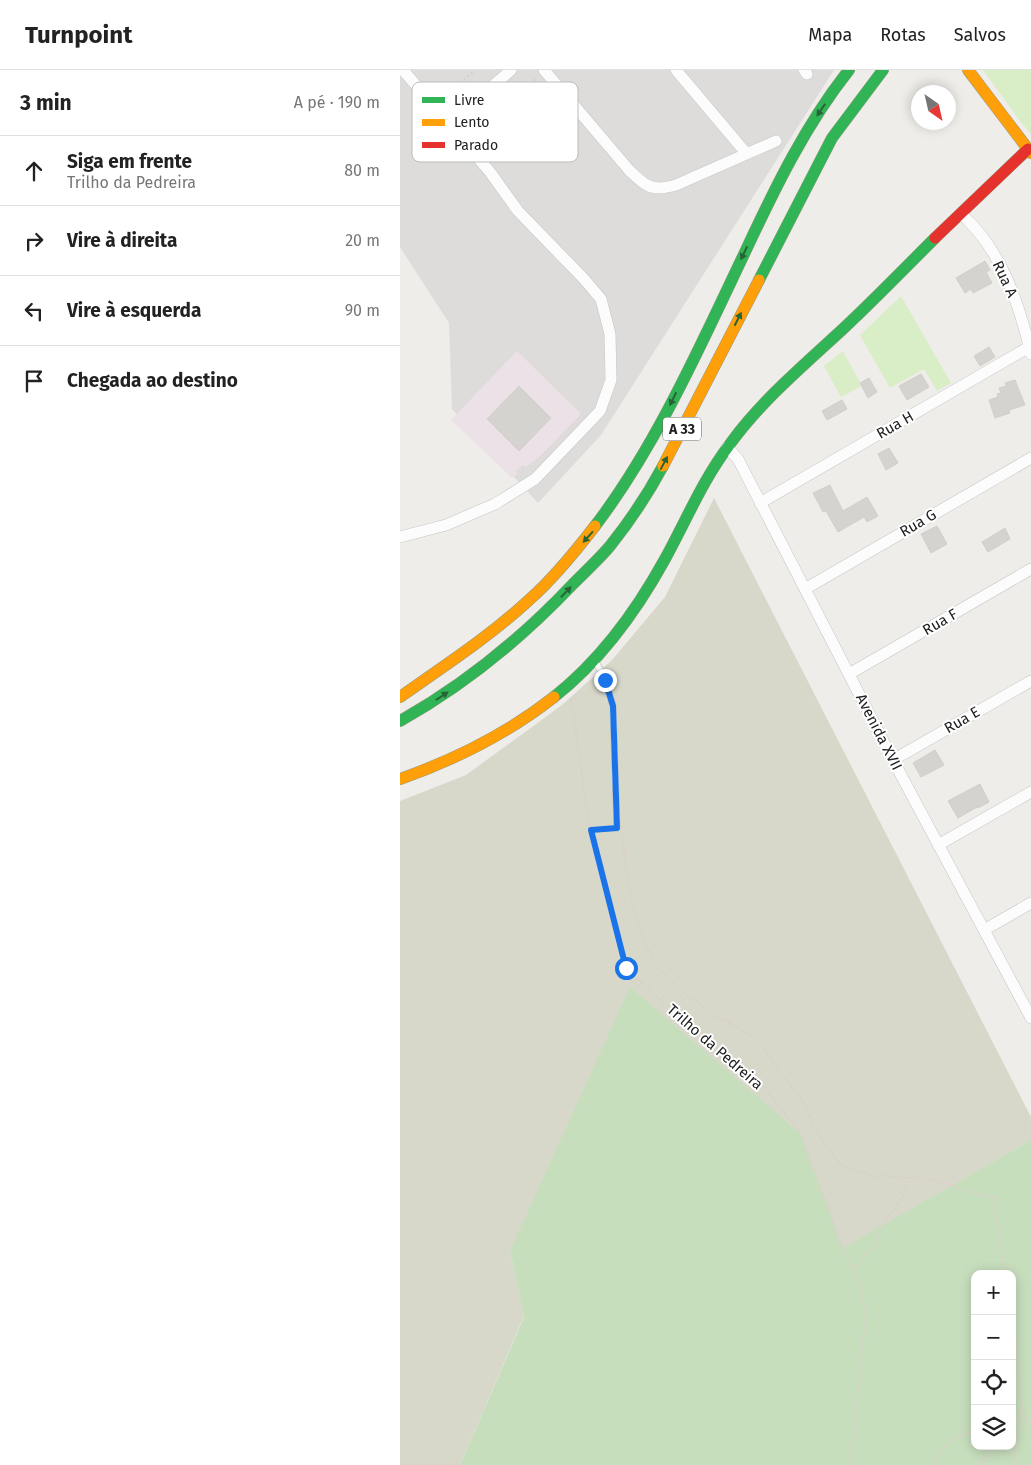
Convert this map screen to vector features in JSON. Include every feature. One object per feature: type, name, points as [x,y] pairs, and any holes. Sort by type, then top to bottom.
[{"type":"main road","name":"A 33","points":[[400,697],[487,635],[515,612],[546,584],[594,530],[633,472],[670,406],[774,193],[809,128],[849,70]]},
{"type":"main road","name":"A 33","points":[[400,721],[427,706],[512,644],[610,546],[653,485],[832,138],[883,70]]},
{"type":"main road","points":[[400,779],[457,757],[498,736],[545,705],[595,660],[641,601],[696,497],[728,447],[777,388],[844,328],[1029,151],[968,70]]},
{"type":"street","points":[[403,70],[413,82]]},
{"type":"street","points":[[497,82],[511,70]]},
{"type":"street","points":[[545,70],[555,82]]},
{"type":"street","points":[[676,70],[746,153]]},
{"type":"street","points":[[578,109],[629,170],[650,188],[662,189],[676,185],[776,140]]},
{"type":"street","points":[[400,537],[446,525],[495,504],[535,479],[600,411],[611,380],[610,334],[601,299],[584,279],[529,224],[481,162]]},
{"type":"street","name":"Rua A","points":[[961,214],[973,225],[1000,263],[1012,290],[1030,351]]},
{"type":"street","name":"Rua H","points":[[760,502],[1030,351]]},
{"type":"street","name":"Avenida XVII","points":[[728,447],[738,459],[893,760],[1031,1018]]},
{"type":"street","name":"Rua G","points":[[805,589],[1031,458]]},
{"type":"street","name":"Rua F","points":[[849,674],[1031,569]]},
{"type":"street","name":"Rua E","points":[[893,760],[1031,681]]},
{"type":"street","points":[[938,845],[1031,792]]},
{"type":"street","points":[[984,930],[1031,903]]},
{"type":"lane","points":[[595,660],[605,680],[613,706],[617,828]]},
{"type":"path","points":[[461,82],[475,70]]},
{"type":"path","points":[[531,82],[545,70]]},
{"type":"path","name":"Trilho da Pedreira","points":[[564,689],[572,701],[591,830],[626,968],[688,1026],[757,1079],[801,1134],[863,1295],[865,1319],[850,1465]]},
{"type":"path","points":[[591,830],[617,828],[623,837],[625,865],[632,905],[652,960],[688,996],[718,1018],[734,1025],[751,1036],[764,1048],[773,1063],[805,1104],[811,1121],[827,1148],[841,1164],[853,1171],[865,1173],[874,1178],[886,1175],[940,1181],[980,1195],[996,1197],[996,1215],[1004,1270]]},
{"type":"path","points":[[852,1270],[873,1248],[886,1220],[904,1196],[908,1178]]},
{"type":"path","points":[[1016,1346],[1020,1376],[1020,1399],[1026,1421],[1031,1424]]},
{"type":"path","points":[[1016,1441],[1022,1406]]},
{"type":"path","points":[[935,1465],[938,1453],[956,1438],[971,1432]]},
{"type":"path","points":[[978,1465],[992,1450]]},
{"type":"path","points":[[1012,1465],[1014,1450]]},
{"type":"shaded area","points":[[400,70],[834,70],[601,435],[538,503],[452,409],[449,323],[400,247]]},
{"type":"shaded area","points":[[517,351],[581,414],[540,456],[526,467],[523,465],[512,478],[451,420]]},
{"type":"shaded area","points":[[714,498],[1031,1117],[1031,1140],[843,1249],[801,1134],[510,1251],[524,1316],[460,1465],[400,1465],[400,801],[466,775],[562,705],[612,660],[665,597]]},
{"type":"green space","points":[[983,70],[1031,70],[1031,134],[1019,120]]},
{"type":"green space","points":[[901,296],[951,383],[937,391],[924,369],[890,388],[860,335]]},
{"type":"green space","points":[[843,351],[862,386],[841,397],[824,366]]},
{"type":"green space","points":[[630,987],[801,1134],[843,1248],[1031,1140],[1031,1465],[460,1465],[524,1317],[510,1251]]},
{"type":"building","points":[[985,261],[990,270],[986,272],[992,283],[973,293],[971,289],[965,293],[956,278]]},
{"type":"building","points":[[989,347],[995,357],[980,366],[974,356]]},
{"type":"building","points":[[921,374],[929,387],[907,400],[899,386]]},
{"type":"building","points":[[869,378],[877,392],[868,398],[860,383]]},
{"type":"building","points":[[1015,380],[1025,405],[1009,410],[1010,413],[995,418],[989,400],[998,397],[997,394],[1001,393],[999,388],[1006,386],[1005,383]]},
{"type":"building","points":[[519,386],[551,418],[519,451],[487,419]]},
{"type":"building","points":[[842,400],[847,409],[827,420],[822,411]]},
{"type":"building","points":[[889,448],[898,463],[886,470],[878,454]]},
{"type":"building","points":[[830,485],[843,511],[867,497],[878,516],[867,522],[864,517],[838,532],[826,511],[823,512],[813,493]]},
{"type":"building","points":[[937,526],[947,544],[931,553],[921,534]]},
{"type":"building","points":[[1005,528],[1010,539],[988,552],[982,542]]},
{"type":"building","points":[[935,750],[944,765],[921,777],[913,763]]},
{"type":"building","points":[[980,784],[989,802],[958,818],[948,801]]},
{"type":"traffic: fast","points":[[595,526],[639,462],[677,392],[792,157],[819,112],[849,70]]},
{"type":"traffic: fast","points":[[759,280],[832,138],[883,70]]},
{"type":"traffic: fast","points":[[554,697],[571,683],[602,651],[630,615],[665,559],[711,472],[742,428],[784,383],[856,317],[935,238]]},
{"type":"traffic: fast","points":[[400,721],[448,692],[470,676],[513,642],[553,604],[610,546],[625,527],[663,466]]},
{"type":"traffic: slow","points":[[968,70],[1031,153]]},
{"type":"traffic: slow","points":[[663,466],[759,280]]},
{"type":"traffic: slow","points":[[400,697],[466,651],[514,614],[556,574],[595,526]]},
{"type":"traffic: slow","points":[[400,779],[441,763],[500,734],[554,697]]},
{"type":"traffic: jam","points":[[935,238],[1028,149]]},
{"type":"route","points":[[605,680],[613,706],[617,828],[591,830],[626,968]]}]
